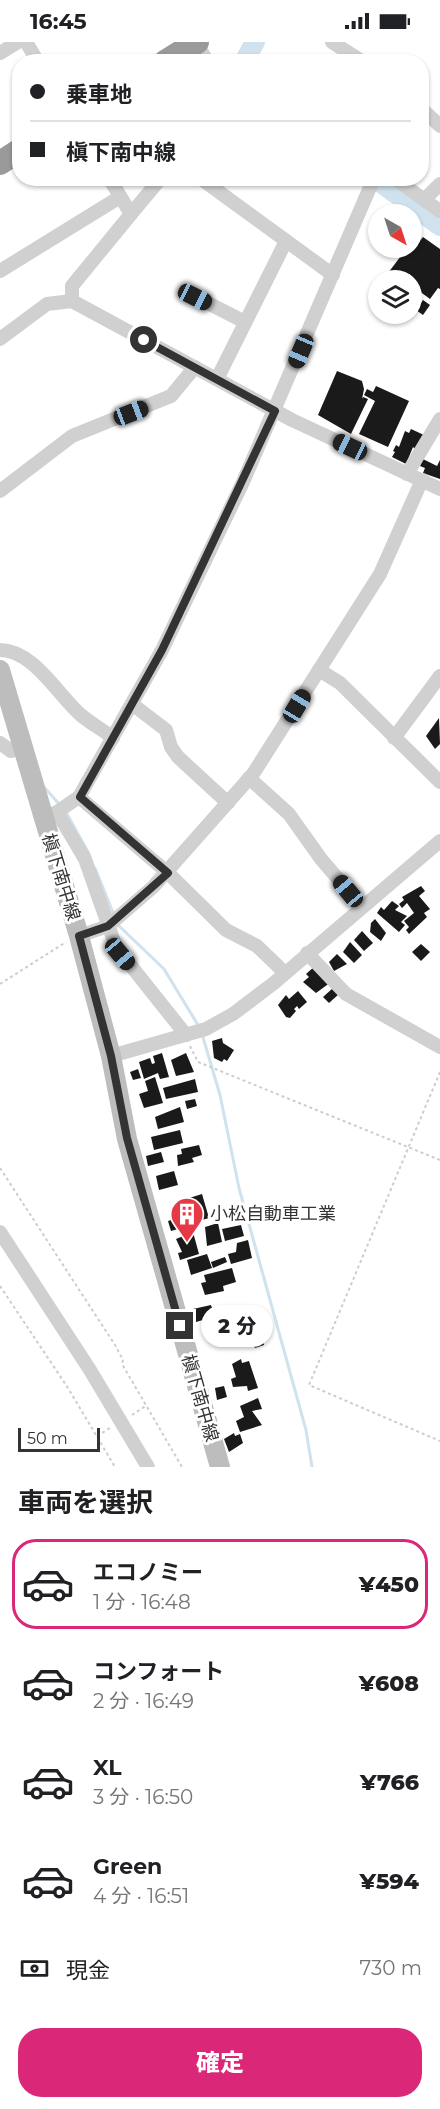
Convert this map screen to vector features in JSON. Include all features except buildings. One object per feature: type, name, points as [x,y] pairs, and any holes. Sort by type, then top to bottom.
[{"type":"main road","name":"槇下南中線","points":[[0,670],[23,748],[50,815],[111,1056],[127,1138],[220,1467]]},
{"type":"street","points":[[0,53],[18,42]]},
{"type":"street","points":[[337,45],[351,54]]},
{"type":"street","points":[[424,200],[440,184]]},
{"type":"street","points":[[114,186],[131,214]]},
{"type":"street","points":[[72,301],[72,286],[154,186]]},
{"type":"street","points":[[211,186],[333,275]]},
{"type":"street","points":[[186,1035],[120,954],[85,859],[50,815],[80,797],[162,650],[275,411],[371,186]]},
{"type":"street","points":[[405,186],[440,211]]},
{"type":"street","points":[[0,270],[120,197]]},
{"type":"street","points":[[217,379],[286,241]]},
{"type":"street","points":[[195,297],[245,322]]},
{"type":"street","points":[[0,339],[47,304],[72,301],[275,411],[440,489]]},
{"type":"street","points":[[0,491],[72,436],[171,396],[195,367]]},
{"type":"street","points":[[407,474],[440,419]]},
{"type":"street","points":[[79,936],[108,926],[168,873],[249,778],[380,574],[422,480]]},
{"type":"street","points":[[0,650],[16,654],[42,673],[81,715],[113,738]]},
{"type":"street","points":[[320,670],[340,683],[440,782]]},
{"type":"street","points":[[394,738],[440,676]]},
{"type":"street","points":[[132,704],[166,730],[171,747],[178,757],[228,803]]},
{"type":"street","points":[[0,743],[11,751],[23,748]]},
{"type":"street","points":[[249,778],[290,814],[321,859],[362,907]]},
{"type":"street","points":[[80,797],[168,873],[226,930],[257,946],[285,973]]},
{"type":"street","points":[[111,1056],[206,1029],[232,1014],[285,973],[440,841]]},
{"type":"street","points":[[308,953],[346,993],[440,1047]]},
{"type":"street","points":[[0,1232],[85,1361],[148,1467]]},
{"type":"path","points":[[0,984],[79,936]]},
{"type":"path","points":[[186,1035],[198,1062],[440,1160]]},
{"type":"path","points":[[440,1072],[309,1385],[440,1441]]},
{"type":"path","points":[[0,1168],[115,1345],[123,1360],[122,1364],[182,1467]]},
{"type":"path","points":[[0,1286],[68,1388],[116,1467]]},
{"type":"path","points":[[127,1418],[147,1405]]},
{"type":"path","points":[[97,1436],[115,1425]]},
{"type":"waterway","points":[[248,54],[255,42]]},
{"type":"waterway","points":[[385,186],[440,226]]},
{"type":"waterway","points":[[44,787],[60,805]]},
{"type":"waterway","points":[[66,812],[89,854]]},
{"type":"waterway","points":[[95,868],[114,915]]},
{"type":"waterway","points":[[117,924],[164,969],[198,1025]]},
{"type":"waterway","points":[[202,1034],[220,1095],[239,1188],[306,1430],[312,1467]]},
{"type":"place","name":"小松自動車工業","points":[[187,1243]]},
{"type":"route","points":[[144,340],[275,411],[162,650],[80,797],[168,873],[108,926],[79,936],[111,1056],[127,1138],[180,1326]]}]
